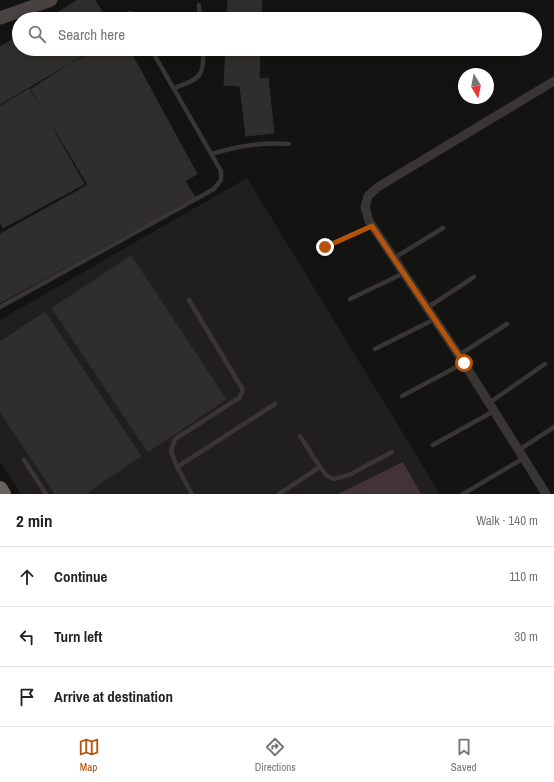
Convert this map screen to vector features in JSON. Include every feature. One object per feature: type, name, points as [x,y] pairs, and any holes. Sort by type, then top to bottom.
[{"type":"highway","points":[[0,490],[3,494]]},
{"type":"street","points":[[17,12],[51,0]]},
{"type":"street","points":[[0,18],[12,14]]},
{"type":"street","points":[[546,494],[462,359],[372,226],[365,207],[368,196],[378,187],[554,81]]},
{"type":"lane","points":[[199,5],[200,12]]},
{"type":"lane","points":[[0,307],[214,190],[221,180],[221,171],[155,56]]},
{"type":"lane","points":[[174,88],[191,82],[201,76],[204,65],[203,56]]},
{"type":"lane","points":[[211,154],[240,146],[264,142],[288,144]]},
{"type":"lane","points":[[325,247],[372,226]]},
{"type":"lane","points":[[394,258],[443,228]]},
{"type":"lane","points":[[350,299],[404,273]]},
{"type":"lane","points":[[427,308],[474,277]]},
{"type":"lane","points":[[189,300],[244,390],[239,398],[175,439],[172,451],[177,467],[192,494]]},
{"type":"lane","points":[[375,349],[435,319]]},
{"type":"lane","points":[[402,396],[462,359],[507,324]]},
{"type":"lane","points":[[433,445],[492,407],[545,364]]},
{"type":"lane","points":[[177,467],[275,404]]},
{"type":"lane","points":[[463,494],[522,454],[554,427]]},
{"type":"lane","points":[[300,436],[326,475],[333,479],[349,475],[392,452]]},
{"type":"lane","points":[[24,460],[46,494]]},
{"type":"lane","points":[[279,494],[320,467]]},
{"type":"shaded area","points":[[247,178],[440,494],[21,494],[0,462],[0,320]]},
{"type":"shaded area","points":[[403,462],[421,494],[338,494]]},
{"type":"building","points":[[78,0],[95,0],[102,12],[58,12]]},
{"type":"building","points":[[228,0],[262,0],[261,12],[227,12]]},
{"type":"building","points":[[12,40],[12,56],[82,56],[0,104],[0,47]]},
{"type":"building","points":[[86,56],[133,56],[197,174],[185,181],[195,197],[0,303],[0,234],[88,185],[31,89]]},
{"type":"building","points":[[226,56],[260,56],[259,79],[268,78],[274,133],[246,136],[240,86],[224,85]]},
{"type":"building","points":[[29,89],[53,126],[0,155],[0,106]]},
{"type":"building","points":[[52,127],[84,184],[3,228],[0,223],[0,156]]},
{"type":"building","points":[[131,256],[226,399],[148,452],[52,308]]},
{"type":"building","points":[[45,312],[141,456],[85,494],[55,494],[0,412],[0,342]]},
{"type":"route","points":[[325,247],[372,226],[464,363]]}]
